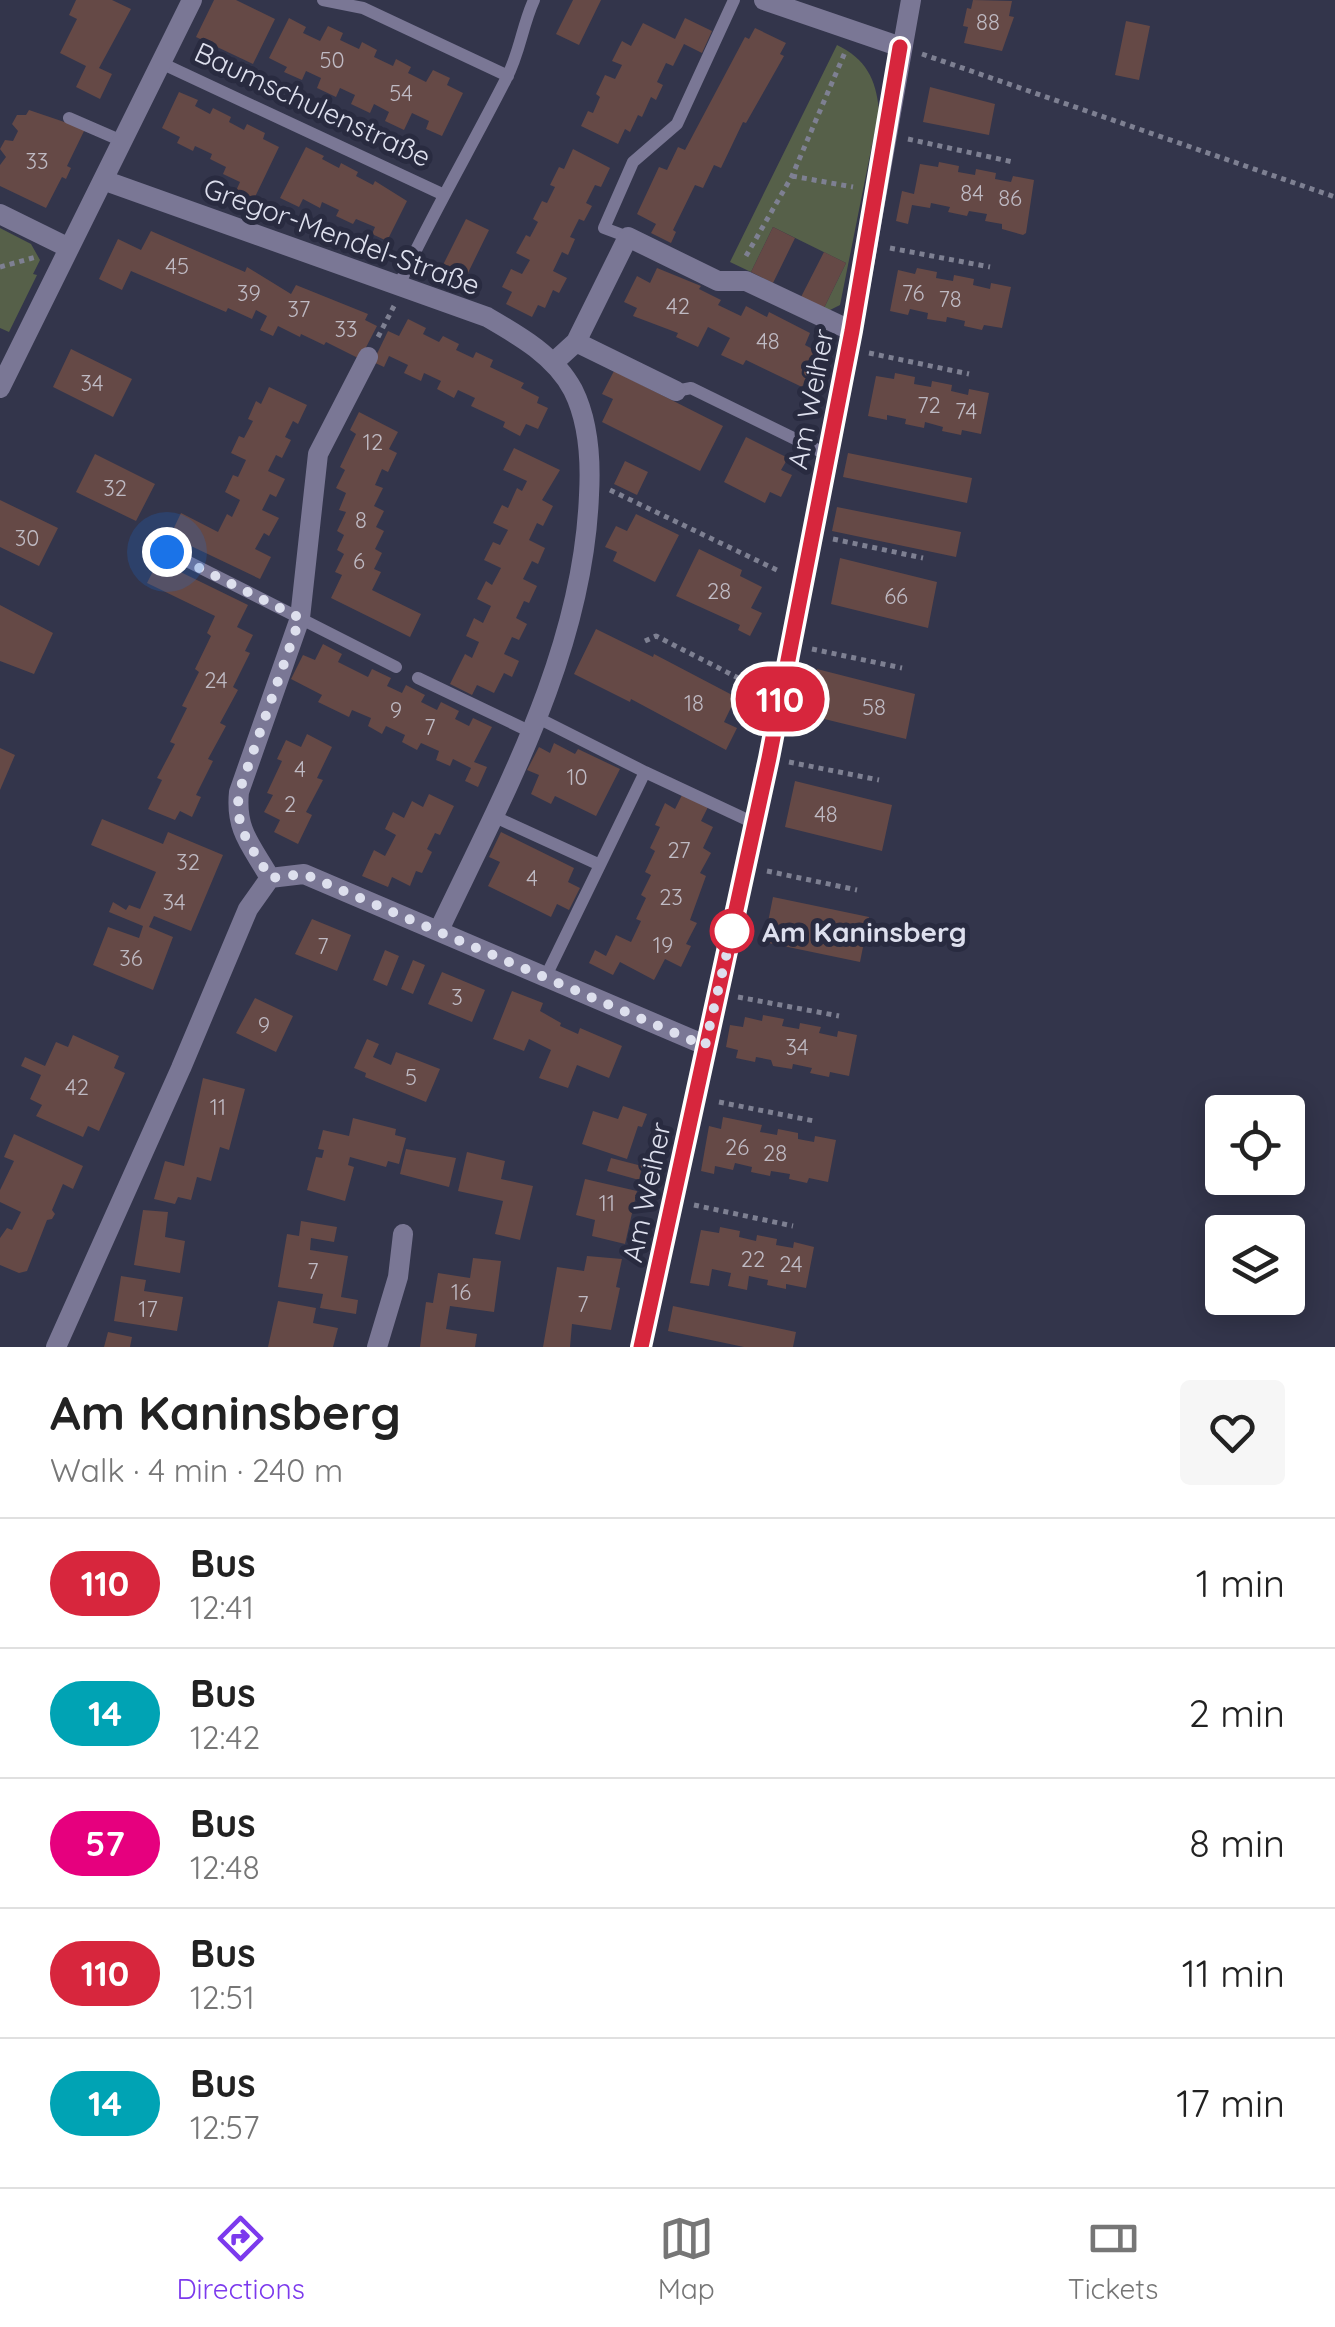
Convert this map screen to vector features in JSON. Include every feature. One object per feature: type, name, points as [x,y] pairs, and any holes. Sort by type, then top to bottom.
[{"type":"street","name":"Baumschulenstraße","points":[[0,388],[192,0]]},
{"type":"street","points":[[764,0],[900,47]]},
{"type":"street","name":"Am Weiher","points":[[641,1347],[769,758],[911,0]]},
{"type":"street","name":"Gregor-Mendel-Straße","points":[[103,180],[487,318],[522,337],[553,363],[572,390],[583,418],[590,480],[584,559],[575,604],[534,725],[439,930]]},
{"type":"street","points":[[0,214],[69,248]]},
{"type":"street","points":[[553,363],[576,342],[628,238],[718,280],[746,281],[850,340]]},
{"type":"street","points":[[576,342],[676,391]]},
{"type":"street","points":[[270,878],[241,833],[236,812],[239,792],[300,618],[318,454],[368,357]]},
{"type":"street","points":[[56,1347],[248,908],[270,878],[304,874],[705,1046]]},
{"type":"street","points":[[377,1347],[398,1277],[403,1234]]},
{"type":"lane","points":[[323,0],[363,8],[508,76]]},
{"type":"lane","name":"Baumschulenstraße","points":[[399,285],[442,194],[508,76],[534,0]]},
{"type":"lane","points":[[628,238],[604,228],[634,162],[677,124],[734,0]]},
{"type":"lane","name":"Baumschulenstraße","points":[[161,63],[442,194]]},
{"type":"lane","points":[[69,118],[122,141]]},
{"type":"lane","points":[[676,391],[692,388],[828,455]]},
{"type":"lane","points":[[167,552],[396,667]]},
{"type":"lane","points":[[418,678],[645,772],[754,823]]},
{"type":"lane","points":[[546,976],[645,772]]},
{"type":"lane","points":[[494,816],[600,865]]},
{"type":"path","points":[[733,281],[792,176],[854,31]]},
{"type":"path","points":[[900,47],[1335,197]]},
{"type":"path","points":[[886,134],[1013,162]]},
{"type":"path","points":[[792,176],[876,193]]},
{"type":"path","points":[[867,244],[990,267]]},
{"type":"path","points":[[368,357],[393,307],[399,285]]},
{"type":"path","points":[[850,340],[969,374]]},
{"type":"path","points":[[590,480],[803,583]]},
{"type":"path","points":[[812,534],[924,558]]},
{"type":"path","points":[[645,641],[656,636],[780,700]]},
{"type":"path","points":[[791,645],[902,668]]},
{"type":"path","points":[[769,758],[879,780]]},
{"type":"path","points":[[746,867],[857,890]]},
{"type":"path","points":[[718,993],[838,1016]]},
{"type":"path","points":[[693,1097],[814,1122]]},
{"type":"path","points":[[673,1201],[793,1226]]},
{"type":"green space","points":[[837,45],[868,71],[879,110],[840,305],[828,311],[824,308],[846,263],[773,227],[751,272],[730,262]]},
{"type":"green space","points":[[0,228],[31,244],[40,260],[33,274],[37,275],[9,332],[0,328]]},
{"type":"building","points":[[76,0],[112,0],[131,9],[99,68],[112,74],[100,99],[76,87],[86,66],[60,53],[77,19],[69,15]]},
{"type":"building","points":[[214,0],[236,0],[275,19],[253,64],[196,37]]},
{"type":"building","points":[[573,0],[601,0],[579,45],[556,34]]},
{"type":"building","points":[[973,0],[1012,1],[1009,16],[1014,17],[1002,51],[964,43],[968,27],[963,26]]},
{"type":"building","points":[[289,18],[306,27],[303,33],[320,41],[328,26],[343,33],[340,40],[359,49],[362,42],[377,50],[374,57],[393,66],[396,59],[411,67],[408,73],[426,82],[433,70],[450,78],[447,85],[463,93],[442,136],[426,129],[429,121],[412,113],[404,130],[385,121],[389,112],[374,104],[370,113],[351,104],[355,95],[340,88],[336,97],[317,88],[321,78],[306,71],[302,80],[284,72],[287,67],[269,58]]},
{"type":"building","points":[[685,18],[712,31],[702,53],[684,44],[673,66],[666,63],[657,82],[663,85],[656,100],[651,97],[630,132],[625,129],[618,144],[581,126],[588,111],[593,113],[605,75],[615,79],[622,65],[612,61],[622,41],[631,46],[643,23],[675,39]]},
{"type":"building","points":[[1126,21],[1150,26],[1139,80],[1115,75]]},
{"type":"building","points":[[755,28],[786,43],[780,54],[784,56],[746,123],[743,122],[721,168],[714,165],[703,188],[695,185],[673,230],[676,232],[671,243],[651,233],[656,224],[637,214],[659,167],[667,170],[678,147],[685,150],[745,37],[749,39]]},
{"type":"building","points":[[930,87],[995,104],[989,135],[923,122]]},
{"type":"building","points":[[179,92],[198,100],[195,106],[210,114],[213,108],[231,117],[229,122],[244,130],[247,124],[265,133],[263,139],[279,147],[253,201],[235,193],[240,182],[223,174],[226,167],[210,159],[212,154],[177,143],[180,137],[162,128]]},
{"type":"building","points":[[29,110],[85,129],[67,166],[71,168],[66,179],[62,177],[46,208],[0,186],[0,165],[6,157],[0,149],[5,140],[13,141],[18,131],[12,124],[17,115],[26,115]]},
{"type":"building","points":[[306,147],[324,156],[322,159],[339,168],[341,163],[358,172],[356,176],[373,185],[375,181],[407,201],[387,241],[372,234],[375,227],[356,219],[353,224],[336,216],[339,210],[322,202],[320,208],[303,199],[299,207],[280,198]]},
{"type":"building","points":[[573,149],[610,168],[601,187],[595,185],[586,203],[592,206],[584,221],[579,219],[570,237],[575,239],[568,255],[562,252],[553,271],[567,278],[559,293],[553,290],[545,308],[538,305],[532,317],[506,304],[512,292],[502,287],[511,269],[522,274],[530,260],[516,253],[526,235],[530,237],[538,222],[533,219],[542,201],[547,203],[555,187],[550,185],[559,167],[564,169]]},
{"type":"building","points":[[939,162],[959,166],[958,172],[975,175],[976,169],[996,173],[995,179],[1011,182],[1013,176],[1034,180],[1026,233],[985,221],[987,214],[969,211],[967,216],[931,203],[930,208],[912,205],[908,224],[896,221],[902,191],[914,194],[920,164],[938,167]]},
{"type":"building","points":[[466,219],[489,230],[464,281],[441,269]]},
{"type":"building","points":[[773,227],[795,238],[773,283],[751,272]]},
{"type":"building","points":[[151,231],[245,272],[247,267],[291,294],[296,285],[368,314],[365,320],[377,326],[360,359],[326,342],[324,345],[301,334],[300,337],[278,326],[273,336],[260,330],[267,316],[256,310],[252,319],[228,308],[226,312],[131,271],[122,290],[99,279],[118,239],[141,250]]},
{"type":"building","points":[[824,252],[846,263],[824,308],[801,297]]},
{"type":"building","points":[[657,268],[701,286],[699,289],[721,300],[718,305],[741,316],[746,306],[767,317],[769,312],[810,333],[805,345],[820,353],[802,387],[746,360],[743,365],[721,355],[730,338],[708,327],[698,347],[676,337],[678,333],[633,316],[637,308],[624,302],[637,276],[650,283]]},
{"type":"building","points":[[917,268],[937,272],[936,278],[953,281],[954,275],[974,279],[973,285],[990,289],[991,283],[1011,287],[1002,328],[984,325],[982,330],[947,317],[946,322],[927,319],[928,313],[910,309],[908,315],[890,311],[898,270],[915,274]]},
{"type":"building","points":[[408,319],[426,328],[423,334],[439,342],[443,336],[459,344],[456,350],[473,358],[476,352],[493,360],[490,367],[524,383],[521,388],[539,397],[537,403],[548,408],[538,429],[526,424],[520,436],[503,427],[505,422],[471,406],[475,398],[458,390],[454,398],[437,389],[441,381],[424,373],[421,381],[404,373],[408,365],[389,356],[384,367],[373,362],[388,331],[399,336]]},
{"type":"building","points":[[71,349],[132,379],[113,417],[53,387]]},
{"type":"building","points":[[614,371],[723,426],[700,471],[602,422],[613,399],[602,394]]},
{"type":"building","points":[[895,373],[915,377],[914,384],[931,387],[932,381],[952,385],[951,391],[968,395],[969,389],[989,393],[981,434],[962,430],[961,435],[925,422],[924,428],[905,424],[906,419],[868,416],[876,376],[894,379]]},
{"type":"building","points":[[269,387],[307,405],[298,424],[293,421],[285,437],[291,440],[282,458],[276,455],[268,471],[285,479],[276,497],[270,494],[262,510],[279,518],[269,536],[264,533],[255,549],[271,557],[260,579],[170,536],[181,513],[218,532],[227,514],[232,517],[240,500],[225,492],[246,460],[231,453],[239,436],[244,438],[253,421],[248,419],[256,401],[261,404]]},
{"type":"building","points":[[359,412],[398,432],[389,449],[397,453],[388,472],[382,469],[375,485],[383,488],[374,506],[384,511],[376,527],[384,531],[375,549],[382,553],[374,569],[381,572],[372,590],[421,614],[410,637],[331,598],[342,575],[335,572],[344,554],[337,550],[344,535],[337,531],[346,512],[339,510],[346,493],[336,488],[345,470],[340,467],[356,434],[350,430]]},
{"type":"building","points":[[746,437],[788,458],[781,470],[792,475],[781,497],[770,492],[765,503],[724,482]]},
{"type":"building","points":[[514,448],[560,470],[542,500],[553,506],[543,526],[537,523],[529,540],[545,548],[538,564],[532,561],[523,579],[537,586],[516,618],[527,624],[519,640],[512,637],[504,654],[519,661],[512,677],[504,673],[494,693],[477,685],[472,695],[450,684],[465,654],[472,658],[479,642],[466,636],[474,618],[483,623],[491,606],[477,599],[486,581],[492,585],[501,568],[484,560],[493,542],[500,545],[508,530],[493,523],[502,505],[508,508],[517,488],[522,491],[527,481],[503,470]]},
{"type":"building","points":[[848,453],[972,478],[967,503],[843,477]]},
{"type":"building","points":[[95,454],[155,484],[136,521],[76,492]]},
{"type":"building","points":[[625,461],[648,472],[637,495],[614,484]]},
{"type":"building","points":[[0,500],[58,528],[39,566],[0,547]]},
{"type":"building","points":[[837,507],[961,532],[956,557],[832,531]]},
{"type":"building","points":[[636,514],[679,535],[655,582],[613,561],[617,552],[605,547],[616,526],[627,531]]},
{"type":"building","points":[[699,549],[742,570],[740,576],[762,587],[751,608],[762,613],[750,636],[738,630],[740,625],[676,596]]},
{"type":"building","points":[[840,558],[937,582],[928,628],[831,604]]},
{"type":"building","points":[[158,561],[248,605],[237,627],[253,635],[245,651],[250,653],[233,687],[238,690],[220,723],[226,726],[208,759],[213,761],[196,795],[201,797],[192,817],[180,811],[175,820],[148,809],[162,780],[157,778],[175,744],[170,742],[187,708],[182,706],[199,672],[195,669],[211,636],[207,633],[215,616],[147,583]]},
{"type":"building","points":[[0,605],[53,633],[34,674],[0,661]]},
{"type":"building","points":[[596,629],[736,697],[724,722],[737,728],[726,750],[631,699],[630,702],[574,674]]},
{"type":"building","points":[[323,644],[342,654],[338,662],[368,677],[372,669],[391,678],[387,686],[402,693],[406,685],[425,695],[421,702],[437,710],[441,702],[459,711],[455,719],[469,726],[473,718],[492,727],[474,762],[487,767],[478,787],[465,781],[471,768],[453,759],[450,766],[436,760],[439,751],[421,743],[417,750],[402,742],[405,735],[386,726],[382,734],[368,726],[371,718],[352,710],[349,717],[318,702],[322,695],[291,679],[303,655],[315,660]]},
{"type":"building","points":[[817,669],[915,694],[906,739],[808,715]]},
{"type":"building","points":[[307,734],[332,747],[317,778],[323,780],[306,812],[312,815],[298,844],[274,832],[280,820],[264,812],[273,795],[267,793],[282,761],[277,759],[286,740],[301,747]]},
{"type":"building","points":[[554,743],[575,754],[578,749],[620,769],[596,816],[555,796],[551,804],[531,794],[539,775],[527,770],[539,747],[550,753]]},
{"type":"building","points":[[0,748],[15,755],[0,790]]},
{"type":"building","points":[[795,781],[892,805],[882,851],[785,827]]},
{"type":"building","points":[[429,794],[454,806],[440,835],[435,833],[427,849],[432,852],[422,873],[416,871],[410,886],[392,877],[388,887],[362,876],[374,850],[385,856],[396,835],[385,829],[393,812],[404,818],[412,801],[423,807]]},
{"type":"building","points":[[682,795],[708,807],[701,821],[713,827],[703,848],[711,853],[700,873],[706,876],[690,920],[697,923],[686,944],[691,946],[681,967],[665,959],[654,980],[620,962],[613,975],[589,963],[595,950],[606,956],[616,935],[631,942],[646,898],[641,895],[651,875],[645,872],[655,851],[650,848],[660,827],[655,825],[665,803],[675,809]]},
{"type":"building","points":[[102,819],[163,844],[168,832],[223,855],[191,931],[154,916],[149,927],[173,937],[153,990],[93,965],[108,927],[139,938],[143,926],[109,912],[113,902],[126,910],[129,905],[140,909],[156,872],[91,845]]},
{"type":"building","points":[[501,832],[574,868],[568,882],[580,888],[569,910],[557,904],[551,917],[488,886],[500,862],[489,857]]},
{"type":"building","points":[[773,897],[869,917],[860,962],[764,942]]},
{"type":"building","points":[[312,919],[351,935],[337,971],[295,954]]},
{"type":"building","points":[[385,950],[399,956],[387,986],[373,980]]},
{"type":"building","points":[[413,960],[425,965],[413,994],[401,989]]},
{"type":"building","points":[[442,972],[485,990],[472,1022],[428,1004]]},
{"type":"building","points":[[512,991],[543,1003],[540,1011],[560,1026],[578,1034],[580,1028],[622,1046],[609,1078],[577,1065],[568,1088],[539,1078],[551,1050],[529,1039],[524,1051],[493,1039]]},
{"type":"building","points":[[255,998],[293,1016],[276,1052],[236,1033]]},
{"type":"building","points":[[763,1015],[784,1019],[782,1026],[799,1029],[800,1023],[821,1027],[819,1033],[837,1037],[838,1031],[857,1035],[849,1076],[810,1073],[812,1068],[793,1064],[792,1069],[773,1066],[771,1060],[756,1057],[755,1062],[736,1058],[738,1050],[726,1047],[730,1025],[743,1027],[745,1017],[762,1021]]},
{"type":"building","points":[[73,1035],[119,1056],[114,1068],[125,1073],[99,1131],[88,1126],[83,1137],[36,1116],[42,1105],[30,1099],[41,1075],[21,1066],[25,1057],[45,1066],[56,1042],[68,1047]]},
{"type":"building","points":[[367,1039],[379,1044],[373,1057],[391,1065],[396,1052],[440,1069],[426,1102],[365,1077],[366,1073],[354,1068]]},
{"type":"building","points":[[203,1078],[245,1089],[229,1150],[220,1147],[211,1181],[197,1177],[191,1200],[178,1197],[175,1204],[154,1199],[165,1161],[184,1166]]},
{"type":"building","points":[[623,1106],[647,1114],[642,1127],[638,1126],[627,1159],[582,1144],[593,1111],[618,1119]]},
{"type":"building","points":[[723,1117],[762,1125],[760,1132],[777,1135],[778,1129],[798,1133],[798,1139],[814,1142],[815,1136],[836,1140],[828,1182],[809,1178],[807,1183],[789,1179],[790,1174],[771,1171],[770,1176],[735,1163],[733,1170],[715,1166],[714,1174],[701,1171],[709,1126],[721,1129]]},
{"type":"building","points":[[353,1118],[396,1129],[395,1135],[406,1138],[399,1164],[388,1161],[386,1167],[350,1157],[348,1165],[354,1167],[345,1201],[307,1190],[316,1157],[322,1158],[324,1150],[318,1149],[323,1130],[349,1136]]},
{"type":"building","points":[[14,1134],[83,1166],[73,1189],[63,1184],[52,1210],[55,1214],[47,1220],[27,1271],[19,1273],[0,1265],[0,1238],[7,1228],[12,1230],[21,1212],[0,1202],[0,1190],[14,1161],[4,1157]]},
{"type":"building","points":[[406,1149],[456,1158],[449,1187],[400,1174]]},
{"type":"building","points":[[467,1152],[505,1161],[501,1179],[533,1186],[520,1240],[495,1234],[503,1201],[458,1191]]},
{"type":"building","points":[[611,1158],[642,1166],[639,1180],[607,1171]]},
{"type":"building","points":[[585,1179],[637,1191],[625,1244],[592,1236],[595,1220],[576,1215]]},
{"type":"building","points":[[143,1210],[168,1212],[165,1237],[185,1241],[180,1273],[134,1265]]},
{"type":"building","points":[[301,1221],[337,1227],[334,1242],[311,1238],[310,1250],[348,1256],[341,1297],[358,1300],[356,1314],[320,1308],[323,1294],[278,1287],[287,1234],[299,1236]]},
{"type":"building","points":[[720,1227],[740,1231],[739,1237],[756,1241],[757,1235],[777,1239],[776,1245],[793,1248],[794,1242],[814,1247],[806,1288],[767,1285],[768,1280],[749,1276],[747,1290],[728,1286],[731,1273],[712,1269],[709,1286],[690,1283],[701,1230],[719,1233]]},
{"type":"building","points":[[587,1256],[622,1259],[611,1330],[572,1324],[570,1347],[543,1347],[557,1267],[584,1271]]},
{"type":"building","points":[[473,1258],[501,1261],[494,1312],[450,1306],[446,1329],[477,1334],[475,1347],[420,1347],[426,1302],[433,1303],[438,1273],[470,1278]]},
{"type":"building","points":[[121,1276],[146,1280],[144,1291],[183,1297],[177,1331],[114,1321]]},
{"type":"building","points":[[278,1301],[316,1308],[313,1323],[338,1328],[333,1347],[268,1347]]},
{"type":"building","points":[[673,1306],[796,1332],[793,1347],[744,1347],[668,1331]]},
{"type":"building","points":[[108,1332],[132,1337],[130,1347],[104,1347]]},
{"type":"bus line","name":"110","points":[[641,1347],[769,758],[852,331],[900,47]]},
{"type":"place","name":"Am Kaninsberg","points":[[732,931]]},
{"type":"route","points":[[167,552],[300,618],[239,792],[236,812],[241,833],[270,878],[304,874],[705,1046],[732,931]]}]
